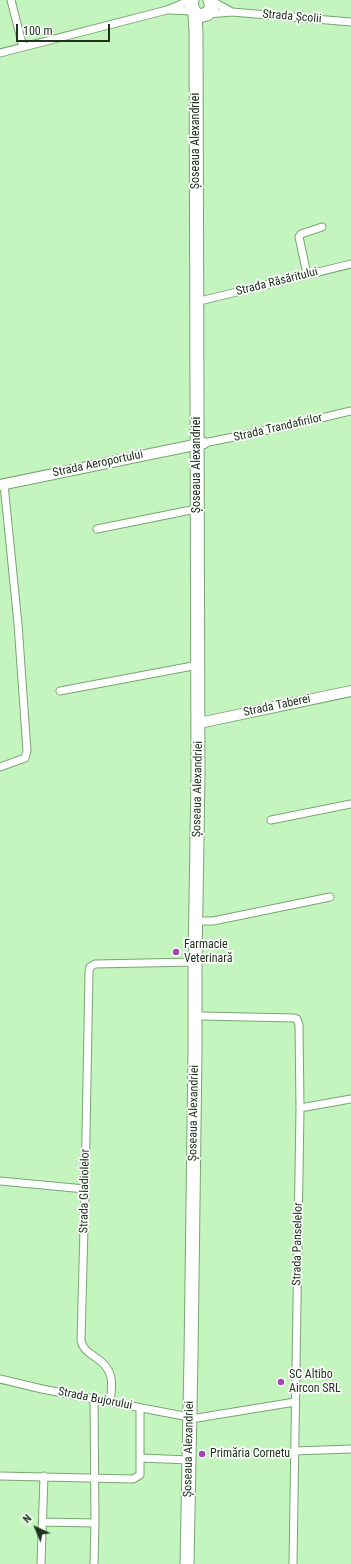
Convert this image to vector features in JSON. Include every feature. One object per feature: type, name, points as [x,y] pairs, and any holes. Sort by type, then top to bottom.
[{"type":"highway","name":"Șoseaua Alexandriei","points":[[197,9],[212,8],[210,0]]},
{"type":"highway","name":"Șoseaua Alexandriei","points":[[195,1564],[193,1418],[195,962],[198,776],[196,509],[201,444],[204,300],[203,32],[197,9]]},
{"type":"highway","name":"Șoseaua Alexandriei","points":[[187,1564],[189,1460],[193,1418],[203,921],[204,722],[196,40],[197,9]]},
{"type":"street","points":[[11,0],[23,47]]},
{"type":"street","name":"Strada Școlii","points":[[210,0],[232,12]]},
{"type":"street","points":[[167,10],[197,9]]},
{"type":"street","points":[[0,53],[167,10],[197,9]]},
{"type":"street","name":"Strada Școlii","points":[[197,9],[351,22]]},
{"type":"street","points":[[307,274],[298,237],[301,234],[322,227]]},
{"type":"street","name":"Strada Răsăritului","points":[[204,300],[351,264]]},
{"type":"street","name":"Strada Trandafirilor","points":[[201,444],[351,411]]},
{"type":"street","name":"Strada Aeroportului","points":[[2,484],[201,444]]},
{"type":"street","points":[[0,767],[25,758],[27,751],[18,624],[2,484]]},
{"type":"street","points":[[97,529],[196,509]]},
{"type":"street","points":[[60,691],[198,664]]},
{"type":"street","name":"Strada Taberei","points":[[204,722],[351,691]]},
{"type":"street","points":[[271,820],[351,804]]},
{"type":"street","points":[[203,921],[213,921],[330,897]]},
{"type":"street","name":"Strada Gladiolelor","points":[[110,1402],[112,1379],[109,1370],[104,1363],[83,1347],[80,1341],[85,1189],[89,972],[90,967],[95,964],[195,962]]},
{"type":"street","name":"Strada Panselelor","points":[[201,1016],[294,1018],[297,1019],[299,1025],[300,1108],[293,1564]]},
{"type":"street","points":[[300,1108],[351,1099]]},
{"type":"street","points":[[0,1181],[85,1189]]},
{"type":"street","name":"Strada Bujorului","points":[[0,1379],[193,1418],[295,1402]]},
{"type":"street","points":[[94,1399],[94,1564]]},
{"type":"street","points":[[0,1476],[136,1478],[140,1475],[140,1408]]},
{"type":"street","points":[[294,1451],[351,1449]]},
{"type":"street","points":[[140,1458],[189,1460]]},
{"type":"street","points":[[41,1564],[44,1476]]},
{"type":"street","points":[[43,1522],[95,1523]]},
{"type":"place","name":"Farmacie Veterinară","points":[[176,952]]},
{"type":"place","name":"SC Altibo Aircon SRL","points":[[281,1382]]},
{"type":"place","name":"Primăria Cornetu","points":[[202,1454]]}]
